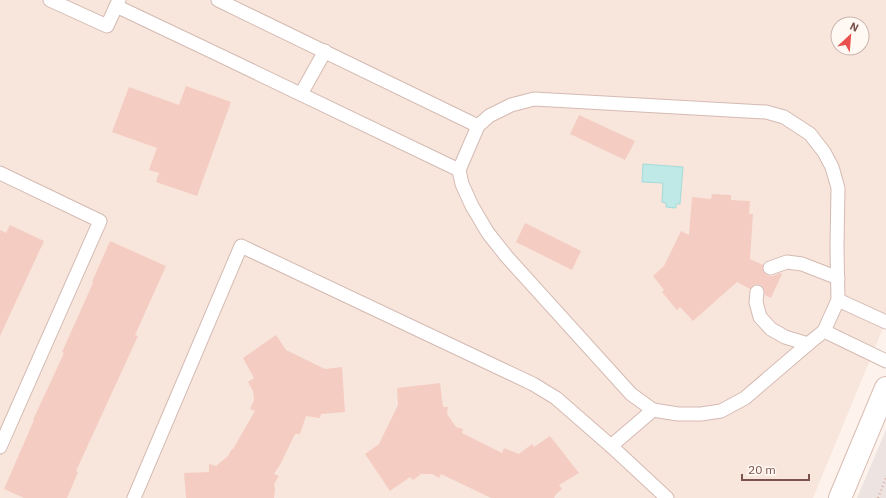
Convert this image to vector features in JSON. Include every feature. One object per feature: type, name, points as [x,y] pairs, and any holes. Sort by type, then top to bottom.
[{"type":"street","points":[[840,498],[886,388]]},
{"type":"lane","points":[[50,0],[107,26],[118,3],[216,53],[459,170]]},
{"type":"lane","points":[[218,0],[478,126]]},
{"type":"lane","points":[[301,94],[325,51]]},
{"type":"lane","points":[[534,99],[766,112],[784,117],[810,134],[824,152],[832,167],[838,188],[838,300],[824,331],[745,398],[721,411],[701,414],[678,414],[653,410],[631,394],[507,257],[488,233],[472,206],[462,184],[459,170],[478,126],[489,116],[511,105],[534,99]]},
{"type":"lane","points":[[0,173],[100,221],[0,447]]},
{"type":"lane","points":[[134,498],[241,246],[533,384],[556,398],[667,498]]},
{"type":"lane","points":[[770,268],[788,262],[802,264],[838,278]]},
{"type":"lane","points":[[757,292],[756,302],[760,317],[770,329],[785,338],[808,344]]},
{"type":"lane","points":[[838,300],[886,322]]},
{"type":"lane","points":[[824,331],[886,361]]},
{"type":"lane","points":[[611,446],[653,410]]},
{"type":"path","points":[[878,498],[886,478]]},
{"type":"shaded area","points":[[0,0],[886,0],[886,321],[813,498],[0,498]]},
{"type":"shaded area","points":[[886,430],[886,498],[857,498]]},
{"type":"water","points":[[643,164],[683,167],[680,204],[676,204],[676,208],[666,207],[666,203],[662,202],[663,183],[642,182]]},
{"type":"building","points":[[186,86],[231,102],[197,196],[156,182],[159,173],[149,170],[157,148],[112,132],[129,87],[179,105]]},
{"type":"building","points":[[579,115],[635,141],[625,160],[570,134]]},
{"type":"building","points":[[712,194],[731,195],[731,200],[750,201],[749,214],[753,214],[750,259],[763,265],[763,271],[768,276],[773,276],[780,273],[782,274],[771,298],[765,295],[764,289],[761,285],[754,285],[750,289],[737,282],[693,321],[680,307],[677,310],[662,292],[664,290],[653,276],[664,266],[681,231],[689,235],[692,197],[711,199]]},
{"type":"building","points":[[525,223],[581,251],[572,270],[516,242]]},
{"type":"building","points":[[10,225],[44,241],[0,336],[0,230],[6,233]]},
{"type":"building","points":[[110,241],[166,266],[135,335],[138,336],[76,471],[78,472],[67,498],[24,498],[4,489],[33,420],[64,353],[62,352]]},
{"type":"building","points":[[276,335],[286,350],[325,369],[342,367],[345,412],[321,414],[320,418],[306,416],[300,434],[295,434],[274,474],[279,476],[274,484],[274,498],[186,498],[184,473],[209,472],[209,464],[216,466],[228,456],[255,411],[250,409],[254,400],[253,391],[248,382],[254,378],[243,358]]},
{"type":"building","points":[[440,383],[443,407],[448,407],[447,414],[456,427],[463,429],[462,433],[502,453],[504,448],[519,454],[532,444],[534,447],[550,436],[579,473],[559,485],[562,489],[554,498],[491,498],[441,474],[439,478],[432,474],[421,474],[413,480],[410,477],[390,491],[365,454],[379,444],[398,405],[397,388]]}]
